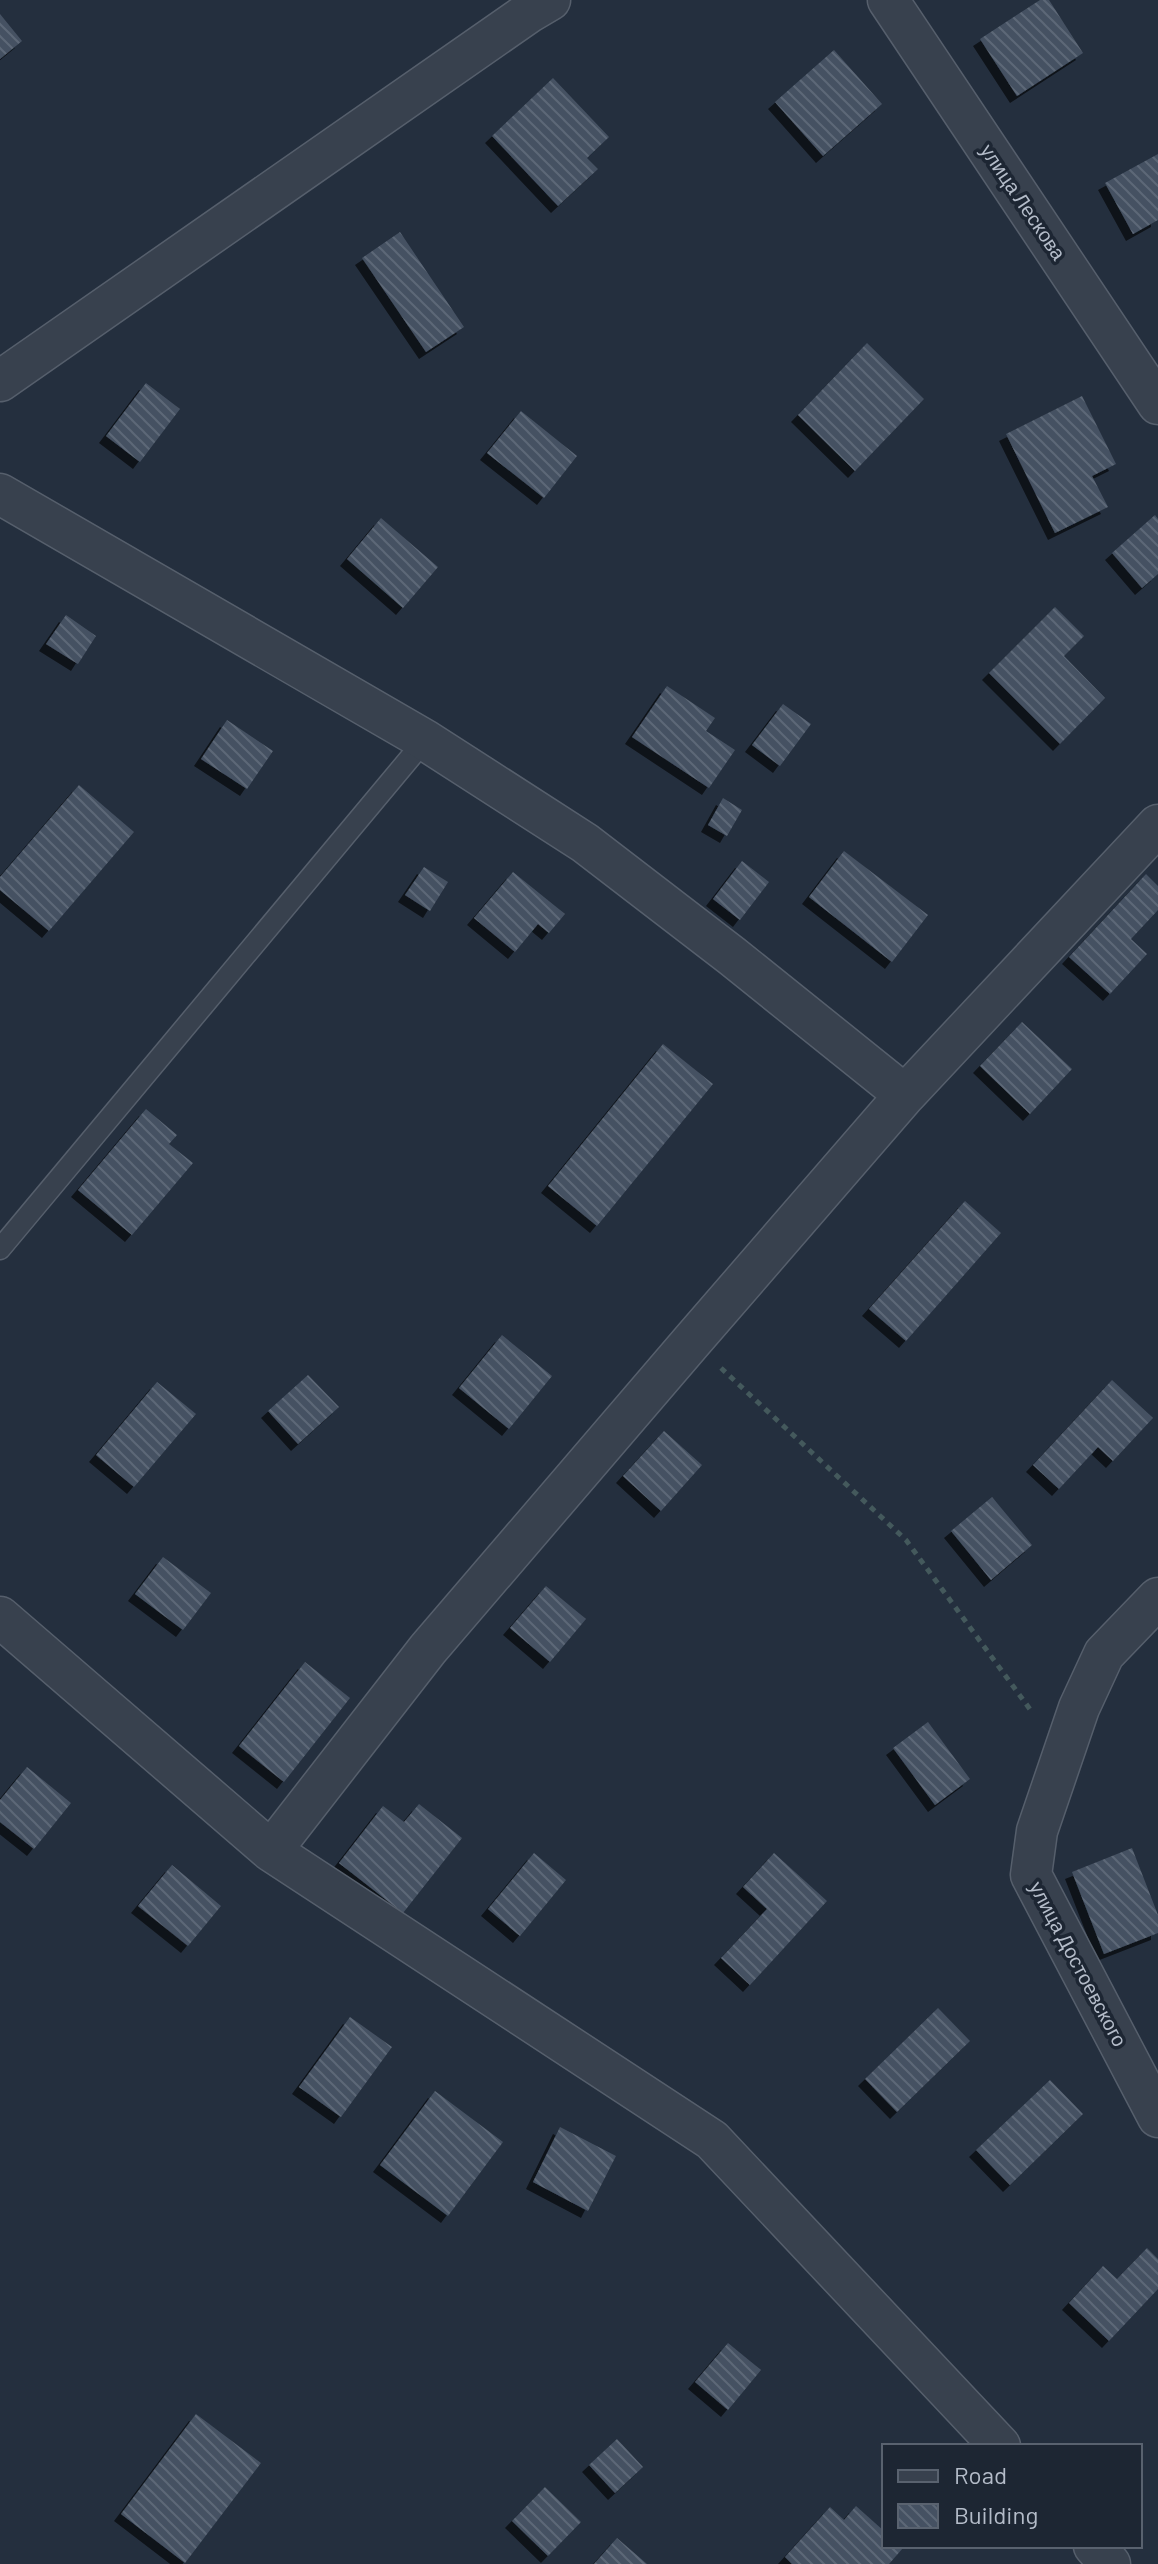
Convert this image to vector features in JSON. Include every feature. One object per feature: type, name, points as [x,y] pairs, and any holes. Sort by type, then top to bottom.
[{"type":"street","points":[[0,381],[550,0]]},
{"type":"street","name":"улица Лескова","points":[[888,0],[1158,404]]},
{"type":"street","points":[[0,494],[425,740],[585,843],[905,1095]]},
{"type":"street","points":[[271,1851],[428,1649],[692,1341],[905,1095],[1158,825]]},
{"type":"street","name":"улица Достоевского","points":[[1158,1598],[1104,1654],[1079,1708],[1037,1831],[1031,1875],[1158,2117]]},
{"type":"street","points":[[0,1617],[271,1851],[712,2140],[998,2444]]},
{"type":"street","points":[[1096,2548],[1110,2564]]},
{"type":"lane","points":[[0,1249],[425,740]]},
{"type":"path","points":[[692,1341],[906,1540],[1063,1755]]},
{"type":"building","points":[[1040,0],[1049,0],[1083,53],[1017,96],[980,39]]},
{"type":"building","points":[[0,14],[22,41],[0,59]]},
{"type":"building","points":[[834,50],[882,104],[823,156],[775,102]]},
{"type":"building","points":[[553,78],[609,137],[587,158],[598,169],[558,206],[492,136]]},
{"type":"building","points":[[1158,154],[1158,220],[1133,234],[1105,183]]},
{"type":"building","points":[[400,232],[464,327],[426,352],[362,258]]},
{"type":"building","points":[[867,343],[924,399],[855,471],[798,415]]},
{"type":"building","points":[[146,383],[180,409],[140,462],[106,436]]},
{"type":"building","points":[[1082,396],[1116,464],[1092,476],[1108,507],[1055,533],[1006,434]]},
{"type":"building","points":[[521,411],[577,456],[544,498],[487,453]]},
{"type":"building","points":[[1155,515],[1158,519],[1158,574],[1142,588],[1112,553]]},
{"type":"building","points":[[381,518],[438,567],[403,608],[347,559]]},
{"type":"building","points":[[1055,607],[1084,636],[1064,656],[1105,698],[1060,744],[989,673]]},
{"type":"building","points":[[66,615],[96,636],[78,664],[46,644]]},
{"type":"building","points":[[667,686],[715,718],[706,731],[735,750],[709,788],[632,737]]},
{"type":"building","points":[[783,704],[811,724],[780,766],[752,745]]},
{"type":"building","points":[[227,720],[273,751],[247,789],[201,759]]},
{"type":"building","points":[[79,785],[134,832],[49,931],[0,890],[0,877]]},
{"type":"building","points":[[723,798],[742,810],[727,836],[708,825]]},
{"type":"building","points":[[844,851],[928,915],[892,962],[809,897]]},
{"type":"building","points":[[742,861],[769,882],[740,920],[713,899]]},
{"type":"building","points":[[424,867],[448,882],[430,911],[405,895]]},
{"type":"building","points":[[513,872],[565,914],[549,933],[538,924],[515,952],[474,918]]},
{"type":"building","points":[[1146,874],[1158,886],[1158,910],[1131,939],[1147,954],[1110,994],[1069,957]]},
{"type":"building","points":[[1022,1022],[1072,1069],[1030,1114],[980,1066]]},
{"type":"building","points":[[663,1044],[713,1084],[597,1226],[548,1186]]},
{"type":"building","points":[[146,1109],[177,1135],[169,1144],[193,1163],[132,1235],[78,1190]]},
{"type":"building","points":[[965,1201],[1001,1233],[906,1341],[869,1309]]},
{"type":"building","points":[[502,1335],[552,1376],[509,1429],[459,1388]]},
{"type":"building","points":[[308,1375],[339,1407],[298,1444],[268,1411]]},
{"type":"building","points":[[1112,1380],[1153,1418],[1113,1461],[1098,1447],[1059,1489],[1033,1465]]},
{"type":"building","points":[[157,1382],[196,1414],[134,1487],[96,1455]]},
{"type":"building","points":[[664,1431],[702,1465],[661,1511],[623,1476]]},
{"type":"building","points":[[992,1497],[1032,1545],[991,1580],[951,1531]]},
{"type":"building","points":[[163,1557],[211,1593],[183,1630],[135,1594]]},
{"type":"building","points":[[546,1586],[586,1619],[550,1662],[510,1628]]},
{"type":"building","points":[[305,1662],[350,1698],[284,1782],[239,1746]]},
{"type":"building","points":[[928,1722],[970,1779],[935,1805],[893,1748]]},
{"type":"building","points":[[27,1767],[71,1803],[34,1849],[0,1822],[0,1800]]},
{"type":"building","points":[[419,1804],[462,1838],[403,1913],[339,1863],[383,1806],[404,1822]]},
{"type":"building","points":[[1132,1848],[1158,1915],[1158,1933],[1104,1954],[1072,1872]]},
{"type":"building","points":[[534,1853],[566,1880],[520,1936],[488,1909]]},
{"type":"building","points":[[774,1853],[827,1901],[750,1985],[721,1958],[767,1909],[743,1887]]},
{"type":"building","points":[[172,1865],[221,1906],[188,1946],[138,1906]]},
{"type":"building","points":[[938,2008],[970,2041],[897,2112],[865,2079]]},
{"type":"building","points":[[350,2017],[392,2047],[341,2117],[299,2087]]},
{"type":"building","points":[[1050,2080],[1083,2114],[1010,2185],[976,2150]]},
{"type":"building","points":[[435,2091],[503,2142],[448,2216],[380,2165]]},
{"type":"building","points":[[560,2127],[616,2156],[588,2211],[533,2182]]},
{"type":"building","points":[[1147,2248],[1158,2259],[1158,2289],[1109,2341],[1069,2303],[1103,2266],[1117,2279]]},
{"type":"building","points":[[728,2343],[761,2370],[728,2410],[695,2382]]},
{"type":"building","points":[[196,2414],[261,2463],[185,2563],[121,2514]]},
{"type":"building","points":[[617,2439],[643,2467],[615,2493],[589,2465]]},
{"type":"building","points":[[545,2487],[581,2522],[548,2556],[512,2521]]},
{"type":"building","points":[[856,2506],[882,2529],[882,2548],[903,2548],[889,2564],[792,2564],[785,2557],[830,2507],[844,2520]]},
{"type":"building","points":[[617,2538],[647,2564],[594,2564]]}]
